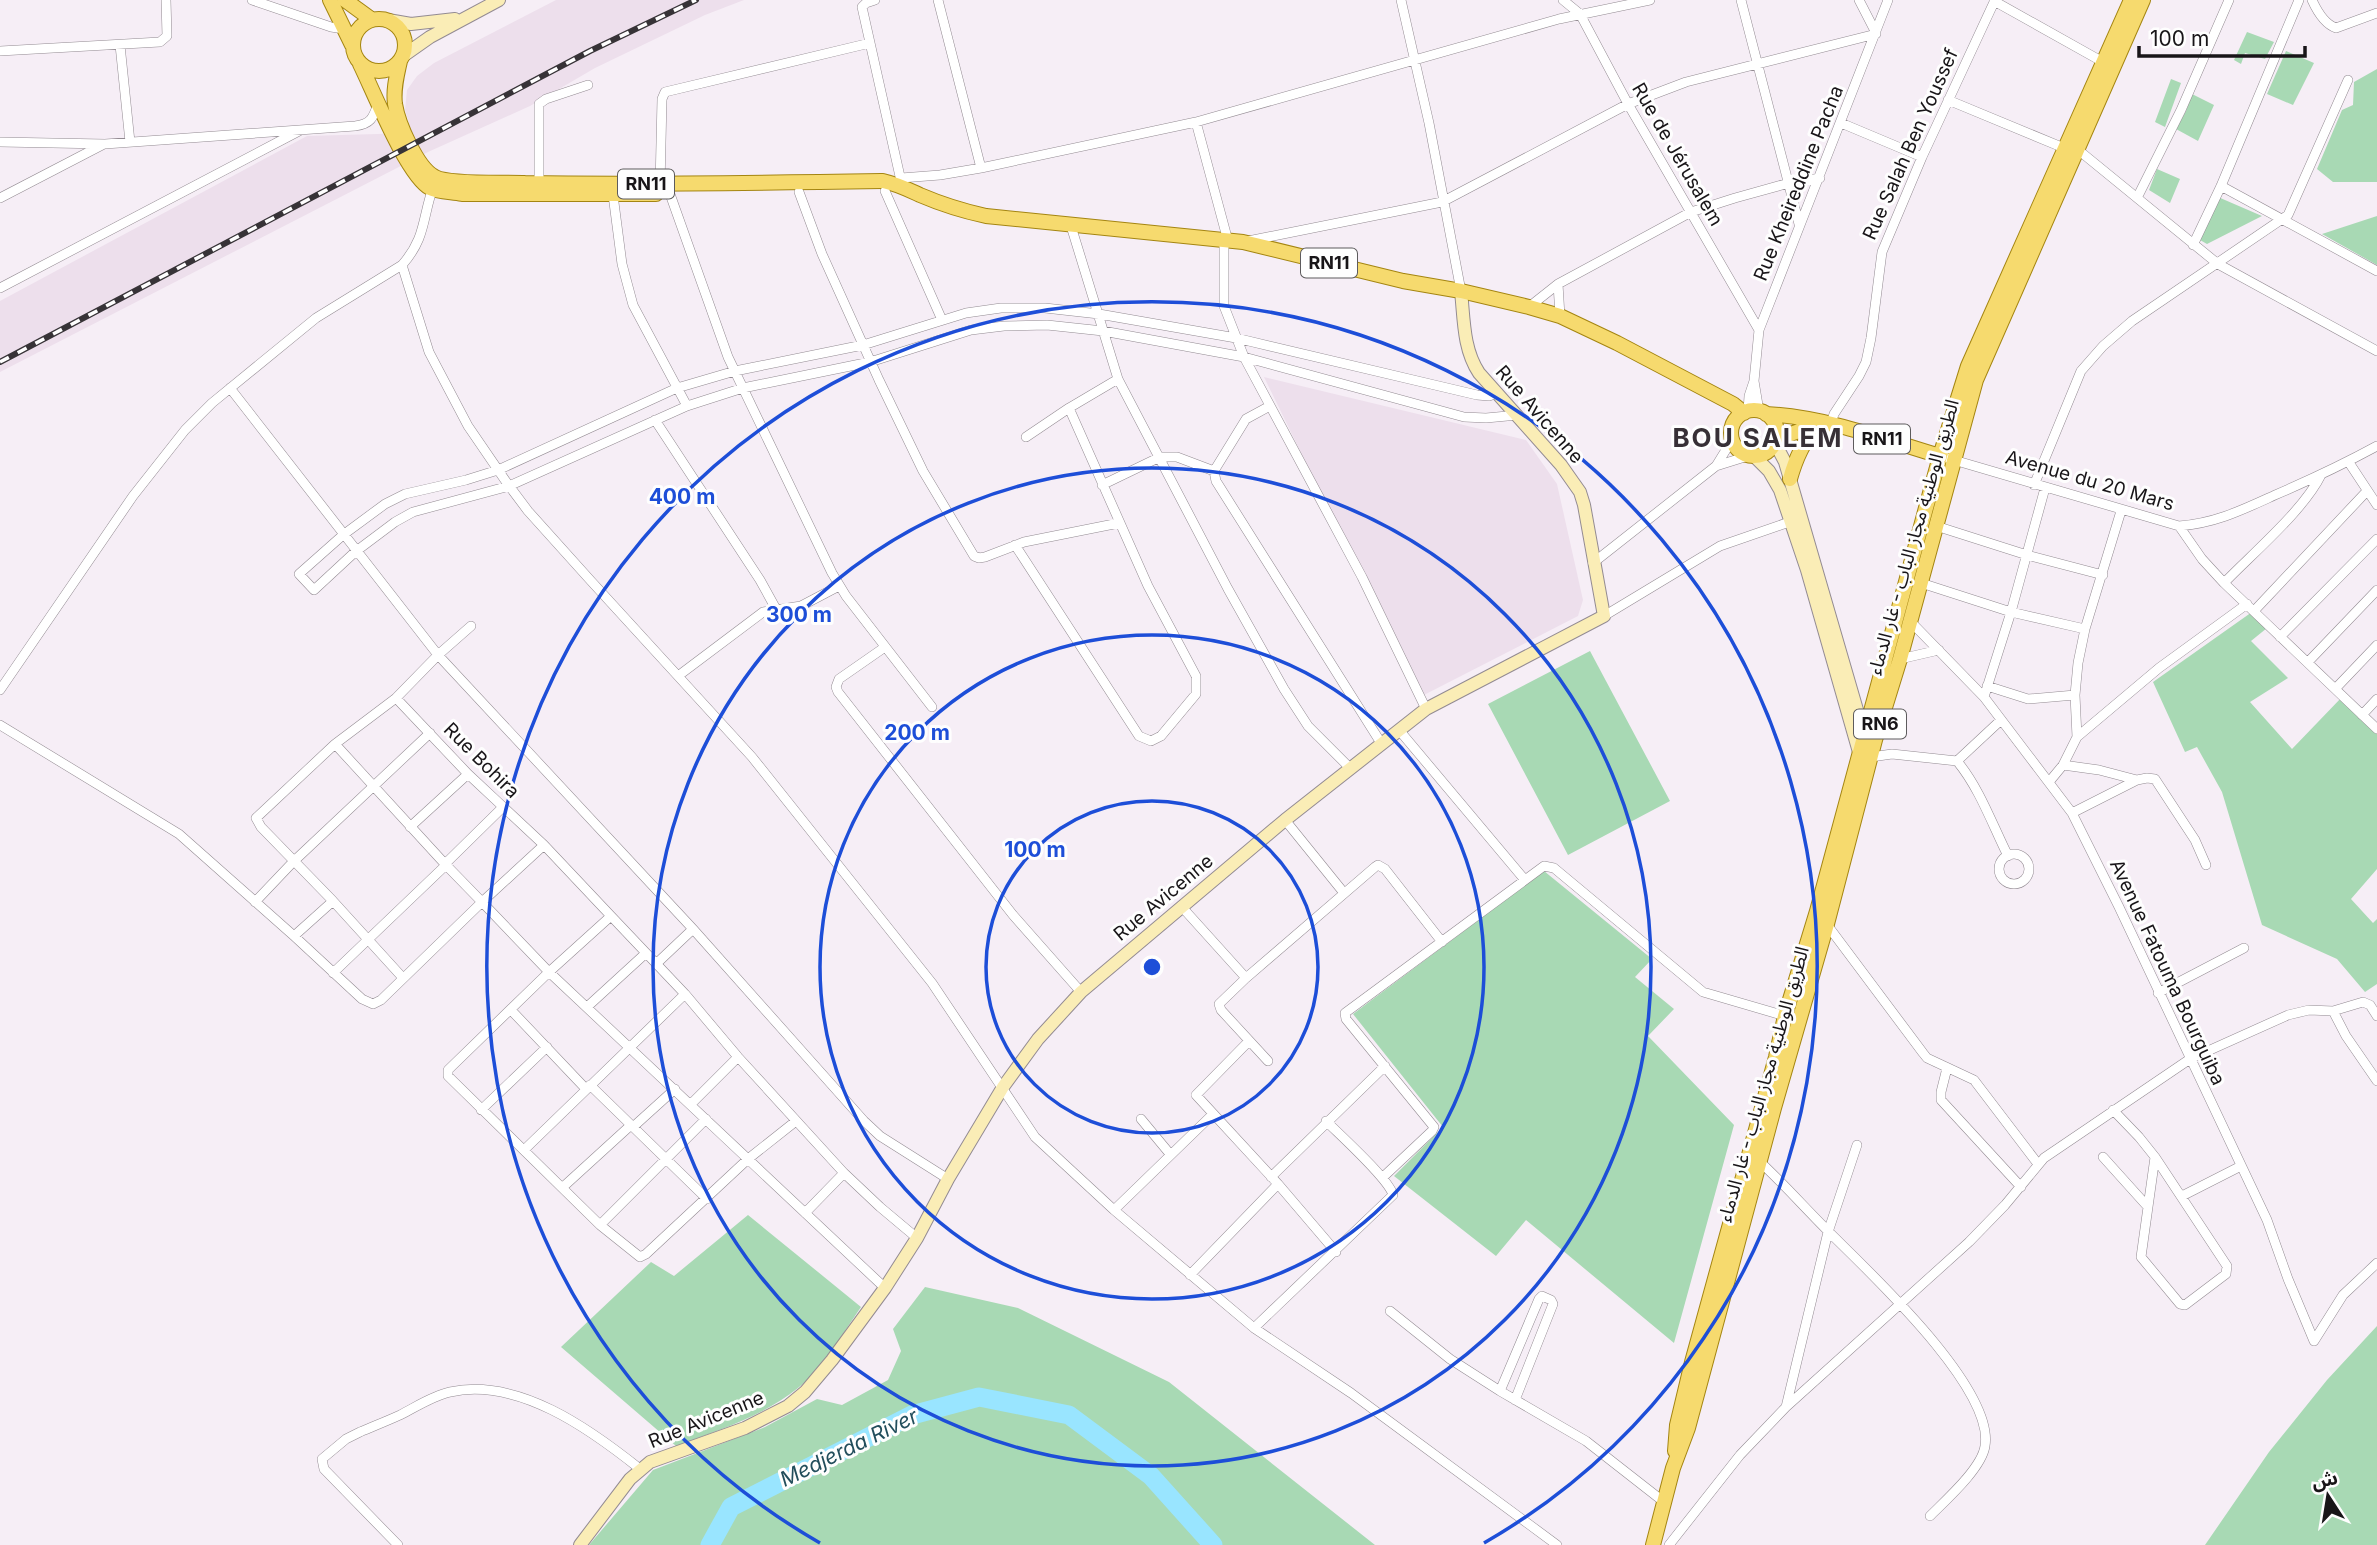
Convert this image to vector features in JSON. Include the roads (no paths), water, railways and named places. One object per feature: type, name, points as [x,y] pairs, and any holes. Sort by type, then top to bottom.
[{"type":"main road","points":[[331,0],[354,55],[401,150],[423,183],[434,184]]},
{"type":"main road","points":[[345,0],[371,19],[388,20],[403,34],[405,44],[395,87],[395,104],[400,125],[434,184]]},
{"type":"main road","name":"الطريق الوطنية مجاز الباب - غار الدماء","points":[[2071,149],[2103,62],[2130,0]]},
{"type":"main road","name":"الطريق الوطنية مجاز الباب - غار الدماء","points":[[1653,1545],[1673,1468],[1677,1425],[1706,1337],[1782,1058],[1827,924],[1869,737],[1947,459],[1968,366],[2143,0]]},
{"type":"main road","points":[[352,45],[359,27],[371,19]]},
{"type":"main road","points":[[360,64],[379,71],[389,69],[401,59]]},
{"type":"main road","name":"RN11","points":[[434,184],[462,194],[613,195],[883,181],[986,216],[1231,241],[1391,278],[1461,291],[1560,316],[1777,427],[1776,441]]},
{"type":"main road","name":"RN11","points":[[434,184],[539,183],[663,191],[799,192],[885,191],[901,185]]},
{"type":"main road","points":[[1750,414],[1731,431],[1732,440],[1741,452],[1751,456],[1762,455],[1770,450],[1776,441],[1824,423]]},
{"type":"main road","name":"RN11","points":[[1750,414],[1799,416],[1824,423]]},
{"type":"main road","points":[[1790,479],[1802,444],[1824,423]]},
{"type":"main road","name":"Avenue du 20 Mars","points":[[1824,423],[1947,459]]},
{"type":"main road","name":"الطريق الوطنية مجاز الباب - غار الدماء","points":[[1869,737],[1899,659],[1921,583],[1936,526],[1947,459]]},
{"type":"main road","name":"الطريق الوطنية مجاز الباب - غار الدماء","points":[[1782,1058],[1785,1016],[1865,754]]},
{"type":"street","points":[[0,51],[151,43],[164,40],[167,36],[166,0]]},
{"type":"street","points":[[253,0],[344,29]]},
{"type":"street","points":[[401,59],[430,37],[499,0]]},
{"type":"street","points":[[875,0],[862,7],[901,185],[1196,122],[1580,15],[1650,0]]},
{"type":"street","points":[[938,0],[981,168]]},
{"type":"street","points":[[1401,0],[1429,123],[1461,291]]},
{"type":"street","name":"Rue de Jérusalem","points":[[1563,0],[1580,15],[1628,104],[1759,330]]},
{"type":"street","points":[[1741,0],[1799,224]]},
{"type":"street","points":[[1231,241],[1442,202],[1628,104],[1686,82],[1876,33],[1858,0]]},
{"type":"street","name":"Rue Kheireddine Pacha","points":[[1750,414],[1759,330],[1888,0]]},
{"type":"street","points":[[2137,198],[2181,110],[2229,0]]},
{"type":"street","points":[[2193,245],[2221,186],[2299,0]]},
{"type":"street","points":[[2312,0],[2329,25],[2336,28],[2377,13]]},
{"type":"street","points":[[1994,1],[2103,62]]},
{"type":"street","name":"Rue Salah Ben Youssef","points":[[1824,423],[1834,414],[1866,362],[1882,252],[1922,157],[1994,1]]},
{"type":"street","points":[[388,20],[422,24],[466,18]]},
{"type":"street","points":[[870,43],[665,92],[662,100],[663,191],[735,371],[839,586],[932,707]]},
{"type":"street","points":[[120,45],[130,142]]},
{"type":"street","points":[[2034,485],[2081,371],[2103,346],[2132,321],[2218,264],[2292,209],[2348,80]]},
{"type":"street","points":[[539,183],[539,104],[546,99],[588,85]]},
{"type":"street","points":[[1948,100],[2071,149],[2218,264],[2377,351]]},
{"type":"street","points":[[0,142],[105,144],[363,125],[373,119],[379,102]]},
{"type":"street","points":[[1196,122],[1231,241],[1224,306],[1236,338],[1362,577],[1426,709]]},
{"type":"street","points":[[1841,123],[1922,157]]},
{"type":"street","points":[[0,288],[303,129]]},
{"type":"street","points":[[0,198],[105,144]]},
{"type":"street","points":[[1529,307],[1558,284],[1691,212],[1789,183],[1820,178]]},
{"type":"street","points":[[0,690],[76,576],[147,477],[185,430],[230,388],[316,318],[402,265],[417,247],[434,184]]},
{"type":"street","points":[[2221,186],[2377,271]]},
{"type":"street","points":[[885,191],[942,320]]},
{"type":"street","points":[[799,192],[822,254],[870,362],[923,471],[974,556],[985,557],[1015,545],[1119,523]]},
{"type":"street","points":[[613,195],[622,264],[633,305],[687,407]]},
{"type":"street","points":[[1071,226],[1118,379],[1283,689],[1308,726],[1349,768]]},
{"type":"street","points":[[402,265],[429,352],[468,426],[509,486],[590,581],[752,757],[932,983],[1035,1138],[1114,1210],[1254,1328],[1351,1393],[1557,1545]]},
{"type":"street","points":[[1558,284],[1560,316]]},
{"type":"street","name":"Rue Avicenne","points":[[580,1545],[640,1469],[650,1462],[745,1428],[788,1406],[818,1377],[885,1288],[917,1238],[948,1179],[1003,1087],[1038,1039],[1081,992],[1285,820],[1426,709],[1604,616],[1580,492],[1561,465],[1479,373],[1471,360],[1466,347],[1461,291]]},
{"type":"street","points":[[1498,394],[1477,395],[1236,338],[1098,314],[1045,308],[1001,308],[965,313],[863,345],[735,371],[677,388],[498,470],[405,494],[385,504],[299,574],[314,590],[355,552],[413,512],[509,486],[687,407],[743,388],[870,362],[971,330],[1047,325],[1103,331],[1244,357],[1464,416],[1486,418],[1518,415]]},
{"type":"street","points":[[1026,437],[1118,379]]},
{"type":"street","points":[[230,388],[438,656],[693,929],[864,1121],[880,1136],[948,1179]]},
{"type":"street","points":[[1270,406],[1246,419],[1214,471],[1216,481],[1381,743]]},
{"type":"street","points":[[1015,545],[1139,736],[1151,741],[1161,736],[1196,694],[1196,676],[1148,586],[1069,408]]},
{"type":"street","points":[[655,420],[760,580],[776,609]]},
{"type":"street","points":[[1593,563],[1716,466],[1732,440]]},
{"type":"street","points":[[1776,441],[1790,479],[1807,570],[1865,754],[1957,761],[1979,795],[2008,856]]},
{"type":"street","name":"Avenue du 20 Mars","points":[[1947,459],[2179,526],[2221,519],[2321,475],[2377,446]]},
{"type":"street","points":[[1716,466],[1751,456],[1776,480],[1796,520],[1869,737],[1892,754]]},
{"type":"street","points":[[1102,485],[1160,457],[1177,457],[1214,471]]},
{"type":"street","points":[[2348,461],[2377,505]]},
{"type":"street","points":[[2224,583],[2302,503],[2321,475]]},
{"type":"street","points":[[1984,697],[2011,612],[2045,488]]},
{"type":"street","points":[[2049,782],[2063,765],[2077,737],[2159,668],[2250,607],[2367,491]]},
{"type":"street","points":[[2077,737],[2075,695],[2078,663],[2085,629],[2121,511]]},
{"type":"street","points":[[1604,616],[1720,546],[1796,520]]},
{"type":"street","points":[[1936,526],[2027,555],[2103,575]]},
{"type":"street","points":[[2179,526],[2202,559],[2224,583],[2377,729]]},
{"type":"street","points":[[2280,637],[2377,539]]},
{"type":"street","points":[[1921,583],[2011,612],[2085,629]]},
{"type":"street","points":[[678,676],[763,612],[801,606],[839,586]]},
{"type":"street","points":[[2308,662],[2377,590]]},
{"type":"street","name":"Avenue Fatouma Bourguiba","points":[[1910,621],[1984,697],[2072,813],[2267,1220],[2314,1341],[2343,1296],[2377,1263]]},
{"type":"street","points":[[403,978],[258,824],[256,818],[335,744],[396,698],[471,626]]},
{"type":"street","points":[[2336,688],[2377,645]]},
{"type":"street","points":[[885,647],[839,679],[836,687],[1013,915],[1081,992]]},
{"type":"street","points":[[1899,659],[1939,650]]},
{"type":"street","points":[[1987,686],[2028,699],[2075,695]]},
{"type":"street","name":"Rue Bohira","points":[[396,698],[468,774],[544,845],[685,994],[738,1057],[844,1173],[917,1238]]},
{"type":"street","points":[[2362,715],[2377,699]]},
{"type":"street","points":[[1957,761],[2001,720]]},
{"type":"street","points":[[0,725],[179,834],[369,1004],[381,1000],[544,845]]},
{"type":"street","points":[[1399,730],[1525,880]]},
{"type":"street","points":[[255,902],[293,862],[430,733]]},
{"type":"street","points":[[335,744],[445,865],[549,972],[885,1288]]},
{"type":"street","points":[[2063,765],[2099,770],[2137,780]]},
{"type":"street","points":[[410,827],[468,774]]},
{"type":"street","points":[[2072,813],[2137,780],[2151,778],[2157,782],[2200,848],[2206,866]]},
{"type":"street","points":[[333,973],[503,807]]},
{"type":"street","points":[[1285,820],[1344,893]]},
{"type":"street","points":[[1268,1061],[1221,1010],[1219,1004],[1375,867],[1382,866],[1442,942]]},
{"type":"street","points":[[1382,1178],[1434,1130],[1346,1019],[1345,1013],[1544,866],[1554,868],[1703,992],[1785,1016]]},
{"type":"street","points":[[294,936],[333,901]]},
{"type":"street","points":[[1181,906],[1246,978]]},
{"type":"street","points":[[1817,911],[1927,1058],[1974,1080],[2038,1164]]},
{"type":"street","points":[[611,916],[549,972],[447,1072],[448,1076],[600,1225],[636,1255],[643,1256],[748,1159],[796,1121]]},
{"type":"street","points":[[656,964],[693,929]]},
{"type":"street","points":[[2158,993],[2244,948]]},
{"type":"street","points":[[587,1007],[646,953]]},
{"type":"street","points":[[524,1150],[685,994]]},
{"type":"street","points":[[1669,1545],[1740,1455],[1786,1407],[1969,1242],[2021,1187],[2038,1164],[2190,1059],[2288,1014],[2309,1010],[2333,1011],[2363,1002],[2370,1005],[2377,1016]]},
{"type":"street","points":[[511,1010],[707,1199]]},
{"type":"street","points":[[2333,1011],[2346,1036],[2377,1081]]},
{"type":"street","points":[[1249,1041],[1197,1093],[1198,1098],[1275,1180],[1336,1252]]},
{"type":"street","points":[[481,1110],[547,1047]]},
{"type":"street","points":[[691,1104],[738,1057]]},
{"type":"street","points":[[1189,1275],[1326,1121],[1385,1066]]},
{"type":"street","points":[[1947,1068],[1941,1100],[2021,1187]]},
{"type":"street","points":[[563,1187],[675,1089]]},
{"type":"street","points":[[2113,1110],[2155,1157],[2225,1262],[2227,1270],[2185,1305],[2180,1304],[2141,1258],[2155,1157]]},
{"type":"street","points":[[1114,1210],[1212,1115]]},
{"type":"street","points":[[600,1225],[706,1119]]},
{"type":"street","points":[[1141,1119],[1170,1154]]},
{"type":"street","points":[[1254,1328],[1393,1195],[1391,1188],[1382,1178],[1326,1121]]},
{"type":"street","points":[[1786,1407],[1828,1231],[1857,1145]]},
{"type":"street","points":[[1755,1157],[1900,1304],[1960,1376],[1975,1403],[1986,1436],[1985,1448],[1980,1459],[1930,1517]]},
{"type":"street","points":[[2103,1157],[2148,1207]]},
{"type":"street","points":[[2182,1196],[2241,1166]]},
{"type":"street","points":[[805,1213],[844,1173]]},
{"type":"street","points":[[1500,1391],[1538,1299],[1542,1296],[1551,1300],[1553,1304],[1516,1400]]},
{"type":"street","points":[[1390,1311],[1450,1359],[1586,1441],[1664,1502]]},
{"type":"street","points":[[398,1545],[324,1469],[321,1462],[346,1439],[448,1393],[491,1390],[524,1399],[579,1425],[640,1469]]},
{"type":"waterway","name":"Medjerda River","points":[[710,1545],[731,1507],[912,1415],[979,1397],[1069,1415],[1151,1476],[1213,1545]]},
{"type":"railway","points":[[0,362],[590,51],[696,0]]},
{"type":"district","name":"BOU SALEM","points":[[1758,438]]}]
